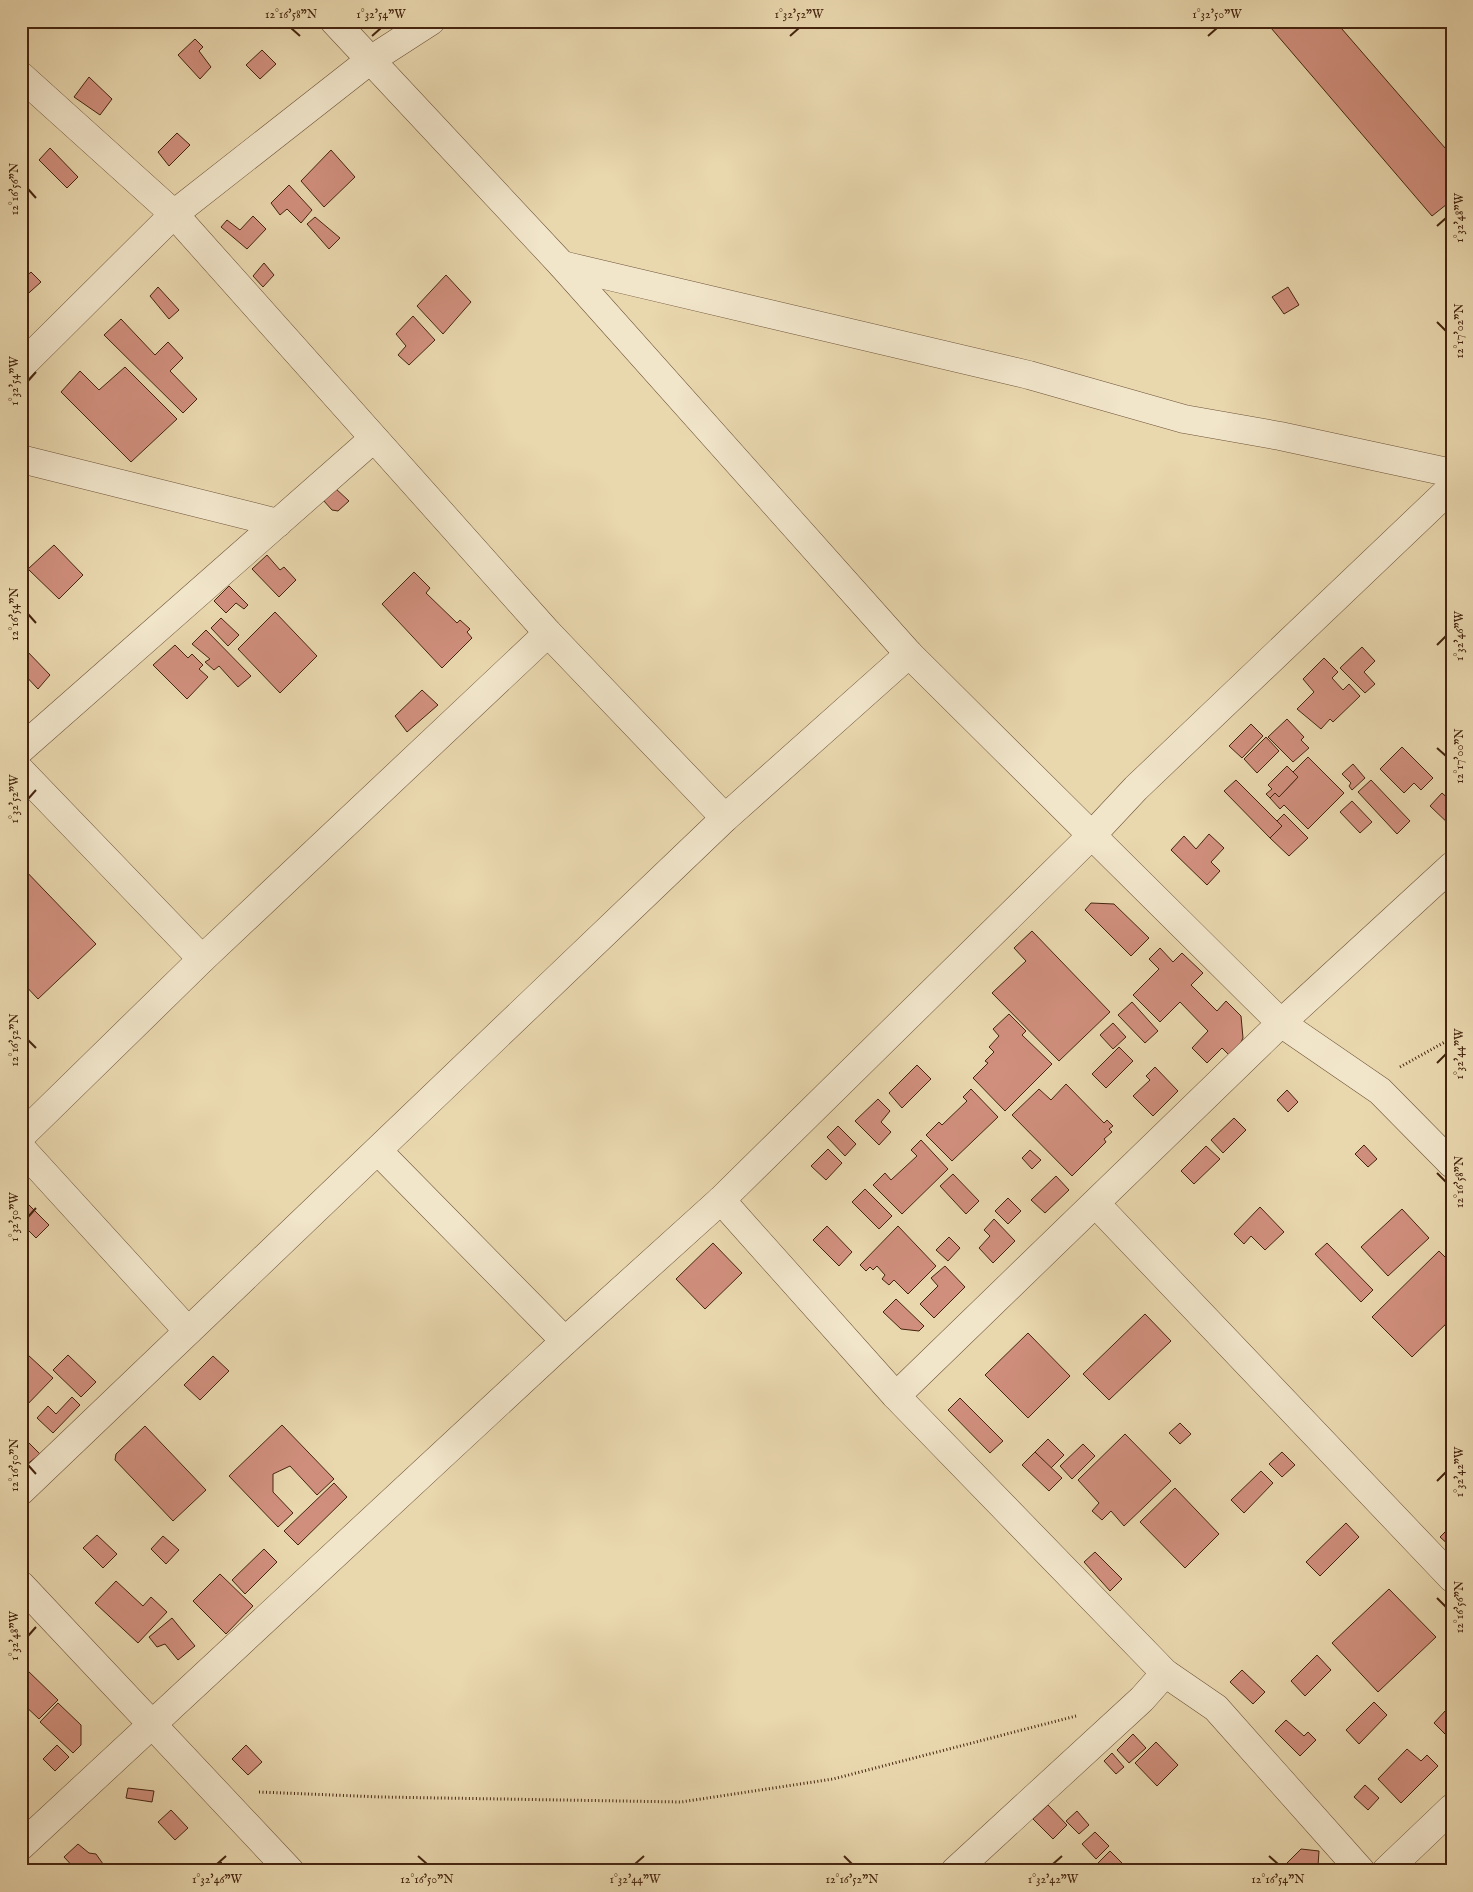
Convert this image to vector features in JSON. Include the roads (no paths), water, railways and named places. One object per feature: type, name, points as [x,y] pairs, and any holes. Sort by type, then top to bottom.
[{"type":"street","points":[[334,21],[369,61],[562,265],[909,654],[1281,1023],[1380,1091],[1452,1164]]},
{"type":"street","points":[[21,366],[174,214],[369,61],[430,21]]},
{"type":"street","points":[[21,76],[174,214],[548,633],[725,818]]},
{"type":"street","points":[[562,265],[1030,375],[1184,419],[1280,436],[1452,473]]},
{"type":"street","points":[[21,748],[373,439]]},
{"type":"street","points":[[21,459],[278,523]]},
{"type":"street","points":[[21,1846],[151,1723],[565,1341],[721,1200],[1092,835],[1136,788],[1452,487]]},
{"type":"street","points":[[21,1136],[202,959],[548,633]]},
{"type":"street","points":[[21,1491],[725,818],[909,654]]},
{"type":"street","points":[[21,771],[202,959]]},
{"type":"street","points":[[896,1396],[1281,1023],[1452,866]]},
{"type":"street","points":[[21,1148],[188,1331]]},
{"type":"street","points":[[378,1151],[565,1341]]},
{"type":"street","points":[[721,1200],[896,1396],[1165,1673],[1216,1708],[1361,1871]]},
{"type":"street","points":[[1096,1204],[1452,1578]]},
{"type":"street","points":[[21,1585],[290,1871]]},
{"type":"street","points":[[955,1871],[1142,1699],[1165,1673]]},
{"type":"street","points":[[1386,1871],[1452,1808]]}]
